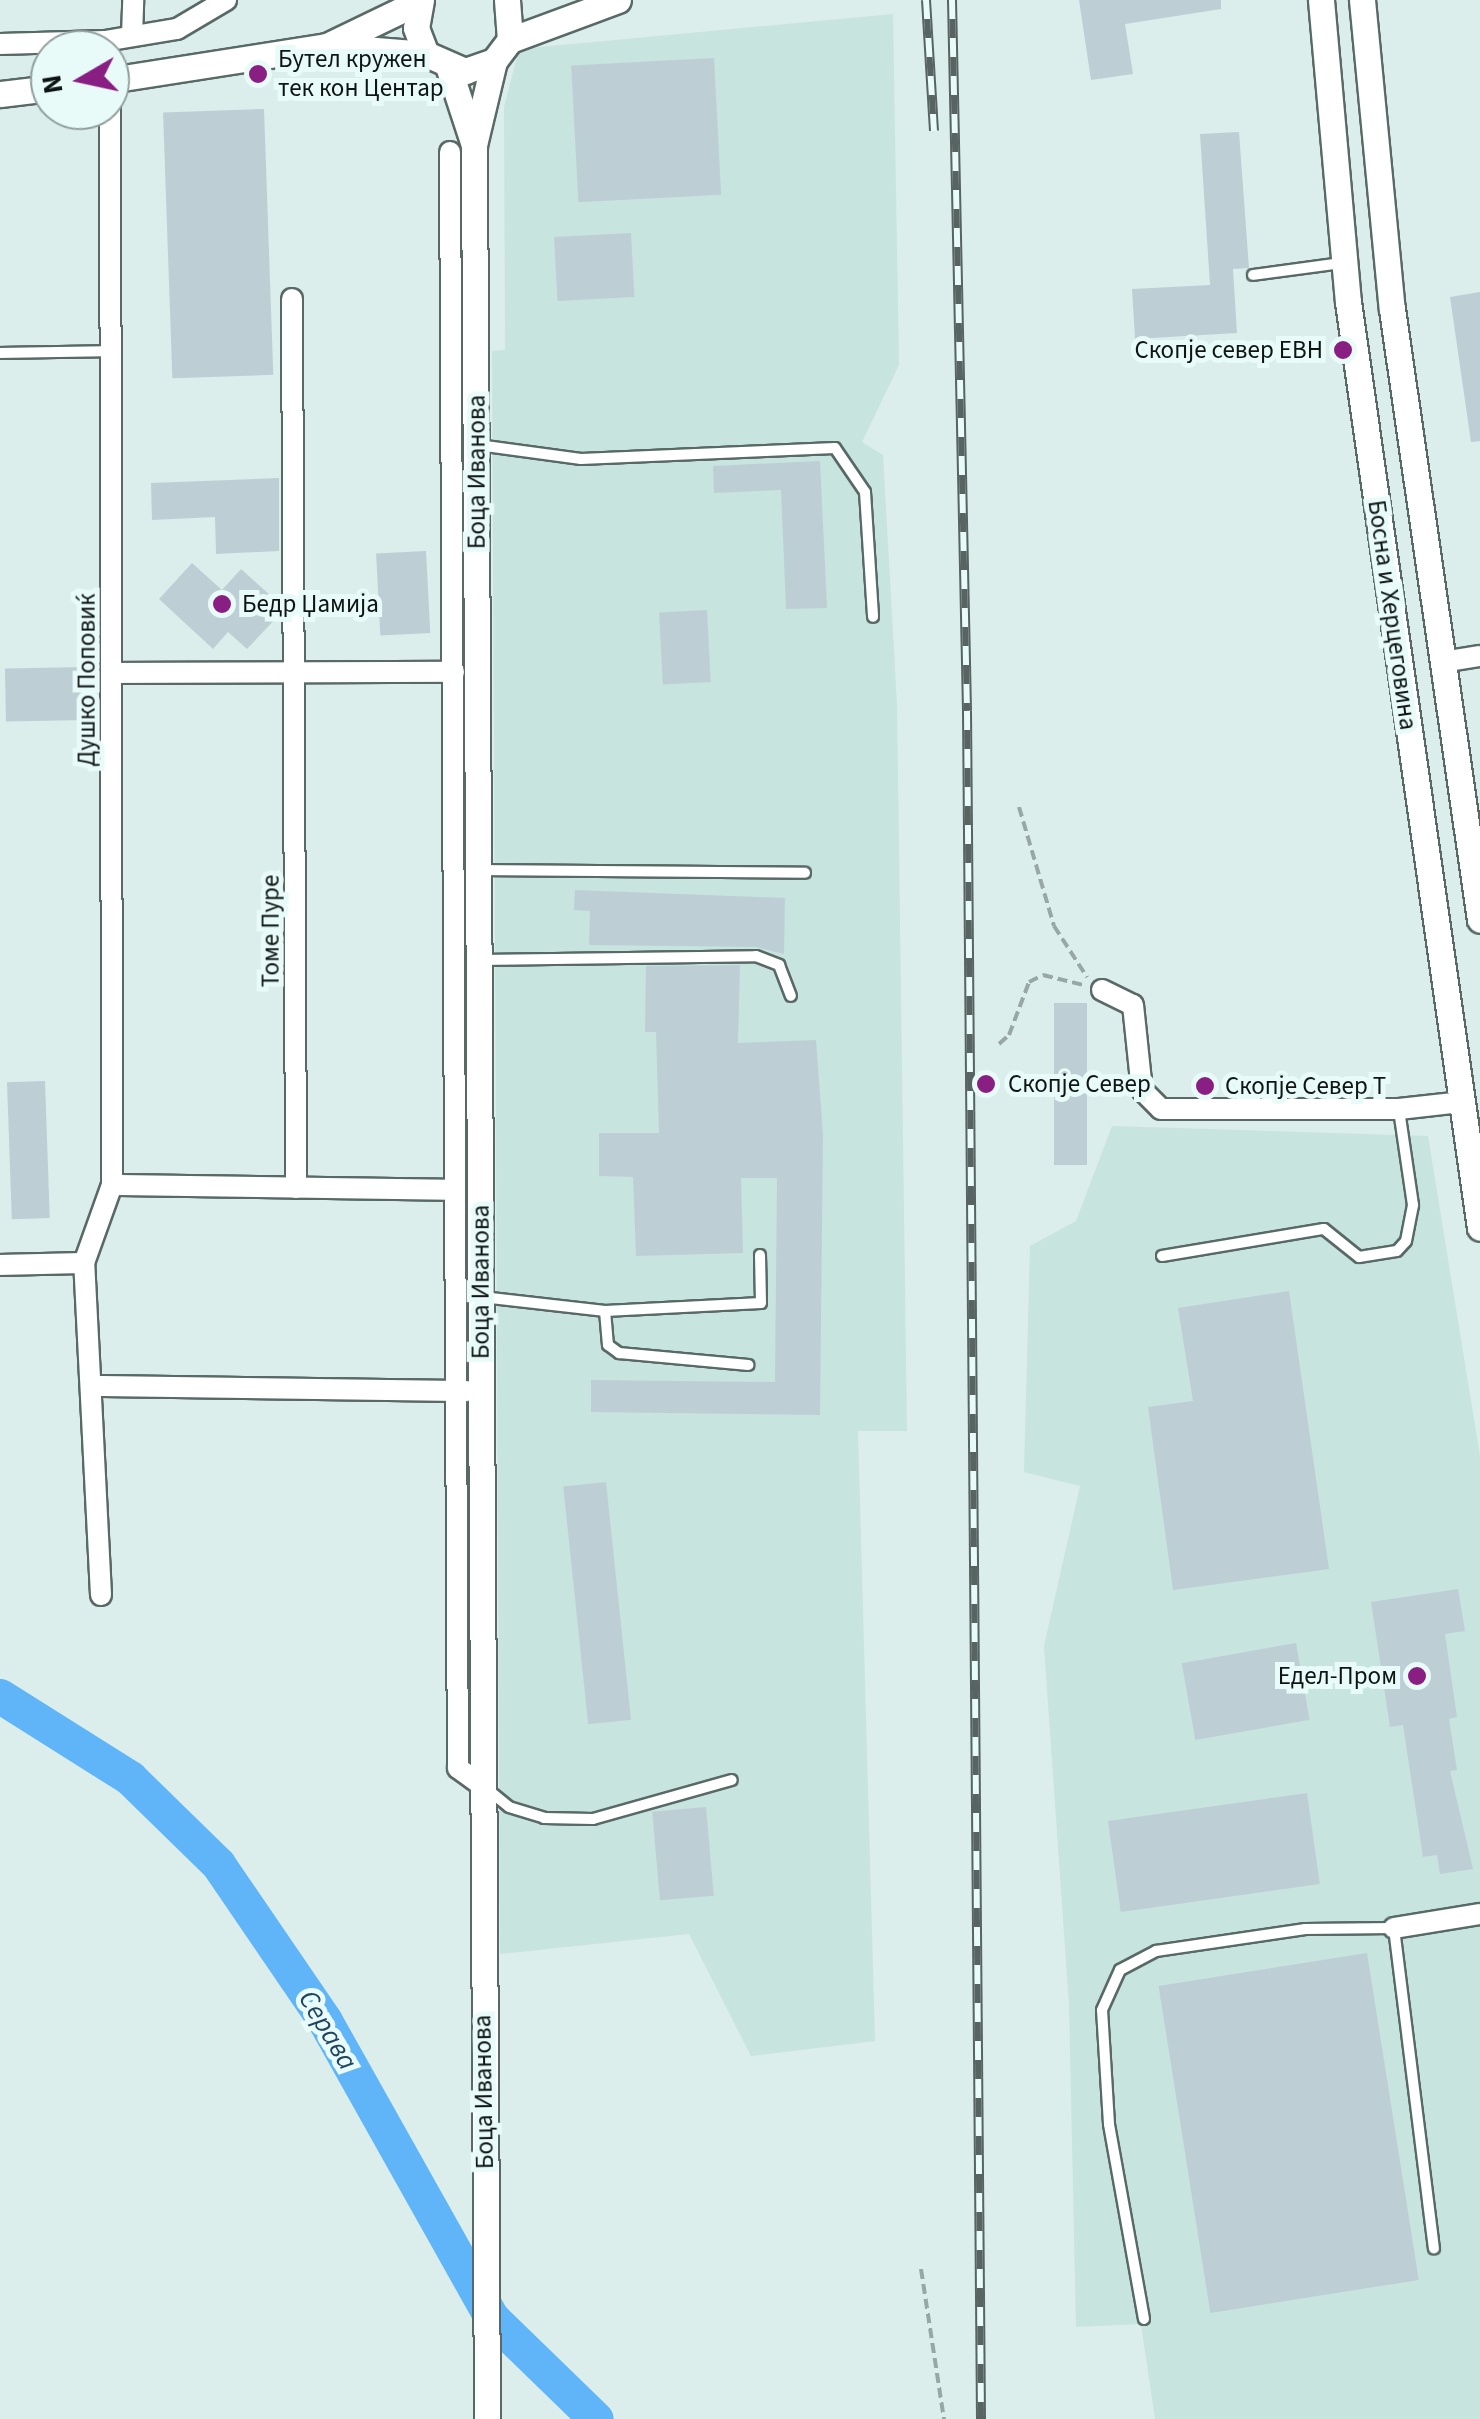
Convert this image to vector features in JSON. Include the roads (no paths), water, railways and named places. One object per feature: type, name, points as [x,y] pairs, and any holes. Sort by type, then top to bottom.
[{"type":"street","points":[[132,0],[132,36]]},
{"type":"street","points":[[0,44],[132,36],[177,29],[226,0]]},
{"type":"street","points":[[506,0],[510,40]]},
{"type":"street","points":[[130,77],[326,46],[426,54],[449,69],[494,61],[510,40],[618,0]]},
{"type":"street","name":"Босна и Херцеговина","points":[[1363,0],[1392,309],[1480,920]]},
{"type":"street","points":[[326,46],[420,1]]},
{"type":"street","points":[[420,1],[416,28],[426,54]]},
{"type":"street","name":"Босна и Херцеговина","points":[[1319,8],[1343,262],[1480,1228]]},
{"type":"street","name":"Боца Иванова","points":[[462,149],[494,61]]},
{"type":"street","name":"Боца Иванова","points":[[449,69],[462,149],[477,445],[466,837],[478,870],[482,1297],[469,1391],[480,1783],[487,2419]]},
{"type":"street","points":[[0,94],[30,90]]},
{"type":"street","name":"Душко Поповиќ","points":[[84,1263],[112,1185],[115,351],[111,130]]},
{"type":"street","points":[[94,1386],[469,1391],[455,1190],[466,837],[454,672],[462,149]]},
{"type":"street","name":"Томе Пуре","points":[[292,299],[296,1188]]},
{"type":"street","points":[[1442,662],[1480,656]]},
{"type":"street","points":[[112,673],[454,672]]},
{"type":"street","points":[[1102,990],[1133,1005],[1142,1090],[1161,1109],[1398,1108],[1461,1102]]},
{"type":"street","points":[[112,1185],[455,1190]]},
{"type":"street","points":[[0,1265],[84,1263],[94,1386],[101,1595]]},
{"type":"street","points":[[1394,1928],[1480,1914]]},
{"type":"lane","points":[[1253,275],[1343,262]]},
{"type":"lane","points":[[0,353],[115,351]]},
{"type":"lane","points":[[477,445],[581,459],[835,448],[865,492],[874,617]]},
{"type":"lane","points":[[478,870],[805,874]]},
{"type":"lane","points":[[479,960],[756,956],[779,965],[791,996]]},
{"type":"lane","points":[[1162,1256],[1324,1230],[1358,1257],[1397,1251],[1406,1241],[1412,1205],[1398,1108]]},
{"type":"lane","points":[[482,1297],[605,1311],[761,1302],[760,1255]]},
{"type":"lane","points":[[605,1311],[608,1345],[619,1353],[748,1366]]},
{"type":"lane","points":[[480,1783],[509,1807],[544,1818],[593,1819],[732,1780]]},
{"type":"lane","points":[[1144,2319],[1109,2124],[1102,2010],[1108,1986],[1120,1970],[1156,1951],[1305,1928],[1394,1928],[1434,2249]]},
{"type":"waterway","name":"Серава","points":[[0,1696],[130,1778],[218,1864],[325,2021],[491,2317],[596,2419]]},
{"type":"railway","points":[[926,0],[934,131]]},
{"type":"railway","points":[[952,0],[967,711],[981,2419]]},
{"type":"place","name":"Бутел кружен тек кон Центар","points":[[258,74]]},
{"type":"place","name":"Скопје север ЕВН","points":[[1343,350]]},
{"type":"place","name":"Бедр Џамија","points":[[222,604]]},
{"type":"place","name":"Скопје Север","points":[[986,1084]]},
{"type":"place","name":"Скопје Север Т","points":[[1205,1086]]},
{"type":"place","name":"Едел-Пром","points":[[1417,1676]]}]
